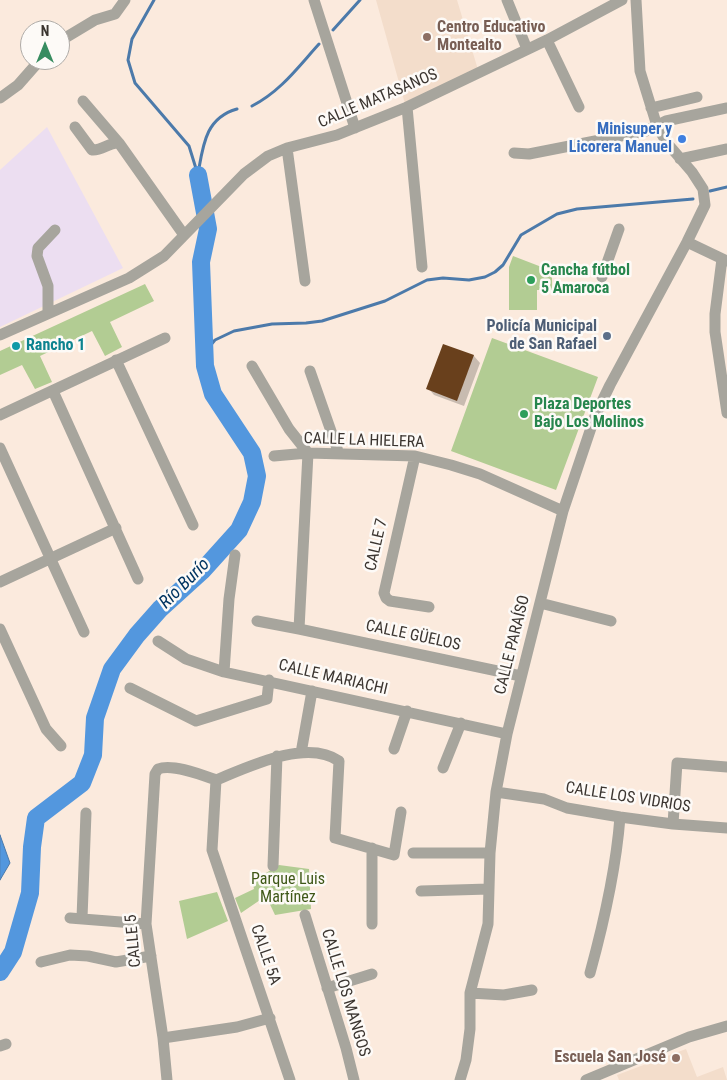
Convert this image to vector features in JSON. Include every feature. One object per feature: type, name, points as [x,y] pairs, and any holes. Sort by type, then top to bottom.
[{"type":"street","points":[[70,35],[95,20],[115,14],[126,0]]},
{"type":"street","points":[[314,0],[355,128]]},
{"type":"street","points":[[507,0],[527,49]]},
{"type":"street","name":"CALLE MATASANOS","points":[[184,235],[244,174],[268,156],[287,148],[318,141],[355,128],[406,107],[547,40],[622,0]]},
{"type":"street","points":[[636,0],[640,71],[657,126],[680,159],[727,148]]},
{"type":"street","points":[[547,40],[579,107]]},
{"type":"street","points":[[0,98],[18,85],[31,70]]},
{"type":"street","points":[[651,108],[697,97]]},
{"type":"street","points":[[0,335],[136,274],[164,256],[184,235],[119,143],[83,101]]},
{"type":"street","points":[[406,107],[422,267]]},
{"type":"street","points":[[514,153],[529,154],[646,131],[666,121],[727,108]]},
{"type":"street","points":[[75,127],[92,150],[95,151],[115,142],[119,143]]},
{"type":"street","points":[[287,148],[305,282]]},
{"type":"street","name":"CALLE PARAÍSO","points":[[460,1080],[470,1029],[470,993],[488,924],[490,853],[496,792],[507,734],[563,511],[595,416],[705,205],[703,190],[692,172],[680,159]]},
{"type":"street","points":[[602,277],[619,228]]},
{"type":"street","points":[[48,313],[48,286],[37,256],[38,248],[55,230]]},
{"type":"street","points":[[687,242],[725,260],[715,314],[715,332],[727,413]]},
{"type":"street","points":[[0,415],[165,338]]},
{"type":"street","points":[[116,360],[192,525]]},
{"type":"street","points":[[252,366],[289,429],[308,454],[299,628]]},
{"type":"street","points":[[310,371],[339,454]]},
{"type":"street","points":[[53,391],[138,579]]},
{"type":"street","points":[[0,448],[84,632]]},
{"type":"street","name":"CALLE LA HIELERA","points":[[274,456],[339,454],[415,456],[480,474],[563,511]]},
{"type":"street","name":"CALLE 7","points":[[415,456],[384,593],[390,601],[429,608]]},
{"type":"street","points":[[0,582],[116,528]]},
{"type":"street","points":[[224,672],[229,599],[236,555]]},
{"type":"street","points":[[540,603],[611,621]]},
{"type":"street","name":"CALLE GÜELOS","points":[[257,622],[299,628],[521,676]]},
{"type":"street","points":[[0,630],[46,729],[61,746]]},
{"type":"street","name":"CALLE MARIACHI","points":[[158,641],[186,660],[224,672],[268,680],[507,734]]},
{"type":"street","points":[[130,688],[196,721],[267,698],[268,680]]},
{"type":"street","points":[[301,753],[312,690]]},
{"type":"street","points":[[394,749],[406,711]]},
{"type":"street","points":[[443,768],[461,724]]},
{"type":"street","points":[[216,780],[277,756],[301,753],[330,755],[339,761],[335,838],[394,854],[401,812]]},
{"type":"street","points":[[273,866],[277,756]]},
{"type":"street","points":[[673,824],[677,764],[727,767]]},
{"type":"street","name":"CALLE 5","points":[[167,1080],[163,1038],[146,924],[155,774],[158,769],[164,767],[199,773],[216,780]]},
{"type":"street","name":"CALLE 5A","points":[[216,780],[212,850],[290,1080]]},
{"type":"street","name":"CALLE LOS VIDRIOS","points":[[496,792],[544,799],[567,808],[620,817],[673,824],[727,828]]},
{"type":"street","points":[[82,918],[86,812]]},
{"type":"street","points":[[590,973],[605,916],[619,835],[620,817]]},
{"type":"street","points":[[372,848],[372,924]]},
{"type":"street","points":[[413,853],[490,853]]},
{"type":"street","points":[[421,891],[488,889]]},
{"type":"street","name":"CALLE LOS MANGOS","points":[[305,915],[354,1080]]},
{"type":"street","points":[[70,918],[146,924]]},
{"type":"street","points":[[41,962],[70,955],[88,956],[116,962],[151,956]]},
{"type":"street","points":[[327,988],[372,974]]},
{"type":"street","points":[[470,993],[504,995],[532,990]]},
{"type":"street","points":[[163,1038],[237,1027],[270,1018]]},
{"type":"street","points":[[586,1080],[688,1037],[727,1026]]},
{"type":"shaded area","name":"Centro Educativo Montealto","points":[[376,0],[457,0],[479,73],[405,104]]},
{"type":"shaded area","points":[[47,127],[123,268],[0,327],[0,170]]},
{"type":"shaded area","name":"Escuela San José","points":[[686,1049],[697,1077],[723,1067],[727,1080],[619,1080],[617,1075]]},
{"type":"green space","name":"Cancha fútbol 5 Amaroca","points":[[513,256],[552,271],[552,290],[537,290],[537,310],[509,310],[509,267]]},
{"type":"green space","points":[[145,284],[154,301],[110,322],[122,347],[105,356],[92,331],[40,356],[52,382],[35,389],[22,365],[0,375],[0,351]]},
{"type":"green space","name":"Plaza Deportes Bajo Los Molinos","points":[[492,338],[598,377],[556,490],[451,451]]},
{"type":"green space","name":"Parque Luis Martínez","points":[[279,865],[309,869],[311,909],[275,915],[266,896],[241,913],[235,898],[254,889],[252,877],[266,873]]},
{"type":"green space","name":"Parque Luis Martínez","points":[[217,892],[228,921],[187,939],[179,901]]},
{"type":"water","points":[[0,835],[10,863],[0,880]]},
{"type":"building","points":[[443,344],[474,355],[457,401],[426,389]]},
{"type":"waterway","points":[[154,0],[132,39],[128,60],[135,83],[189,146],[198,175]]},
{"type":"waterway","points":[[333,30],[360,0]]},
{"type":"waterway","points":[[252,106],[280,86],[319,44]]},
{"type":"waterway","points":[[198,174],[207,134],[218,119],[226,113],[237,109]]},
{"type":"waterway","name":"Río Burío","points":[[0,972],[13,952],[30,893],[32,847],[36,818],[82,783],[93,755],[95,718],[112,669],[137,635],[160,609],[203,570],[239,530],[252,502],[257,476],[252,453],[213,394],[205,366],[201,262],[208,229],[198,175]]},
{"type":"waterway","points":[[710,191],[727,187]]},
{"type":"waterway","points":[[205,352],[215,340],[234,331],[272,324],[322,321],[385,301],[427,280],[443,278],[469,280],[485,277],[503,265],[521,235],[557,214],[577,209],[693,199]]},
{"type":"place","name":"Centro Educativo Montealto","points":[[427,37]]},
{"type":"place","name":"Minisuper y Licorera Manuel","points":[[682,139]]},
{"type":"place","name":"Cancha fútbol 5 Amaroca","points":[[531,280]]},
{"type":"place","name":"Policía Municipal de San Rafael","points":[[607,336]]},
{"type":"place","name":"Rancho 1","points":[[16,346]]},
{"type":"place","name":"Plaza Deportes Bajo Los Molinos","points":[[524,414]]},
{"type":"place","name":"Escuela San José","points":[[676,1058]]}]
